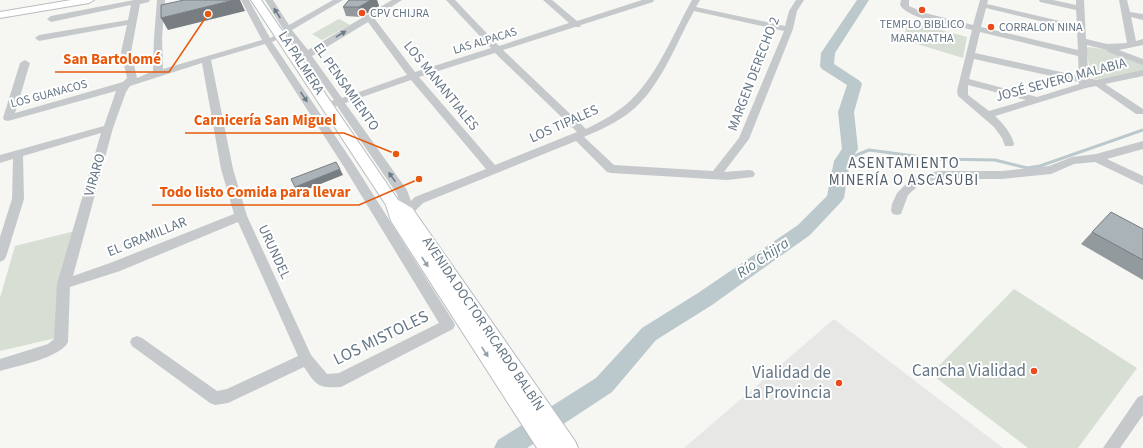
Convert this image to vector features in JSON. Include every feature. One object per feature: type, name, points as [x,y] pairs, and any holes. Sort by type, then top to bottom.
[{"type":"main road","points":[[0,11],[70,1],[89,0]]},
{"type":"main road","points":[[0,15],[70,1]]},
{"type":"main road","name":"AVENIDA DOCTOR RICARDO BALBÍN","points":[[262,2],[284,33],[295,59],[399,211],[462,320],[548,448]]},
{"type":"main road","name":"AVENIDA DOCTOR RICARDO BALBÍN","points":[[462,320],[568,448]]},
{"type":"street","points":[[158,73],[158,38],[161,0]]},
{"type":"street","name":"LA PALMERA","points":[[245,0],[267,41],[348,164],[462,320]]},
{"type":"street","name":"LOS GUANACOS","points":[[25,63],[8,118],[114,89],[158,73],[267,41],[284,33],[339,0]]},
{"type":"street","points":[[295,59],[307,55],[398,0]]},
{"type":"street","points":[[450,0],[611,169],[716,175],[749,174]]},
{"type":"street","points":[[547,0],[577,25]]},
{"type":"street","name":"LAS ALPACAS","points":[[327,106],[413,76],[577,25],[650,0]]},
{"type":"street","name":"MARGEN DERECHO 2","points":[[716,175],[744,139],[790,29],[793,11],[800,0]]},
{"type":"street","points":[[906,0],[904,5],[906,8],[922,15],[1082,54]]},
{"type":"street","points":[[970,55],[1084,83],[1080,4],[1043,0]]},
{"type":"street","points":[[1123,0],[1132,44]]},
{"type":"street","points":[[51,19],[141,1]]},
{"type":"street","name":"VIRARO","points":[[0,365],[52,349],[61,342],[64,284],[108,128],[121,91],[132,78],[126,52],[131,22],[141,1]]},
{"type":"street","points":[[1009,144],[1009,139],[1002,130],[963,96],[962,91],[983,3],[1082,29]]},
{"type":"street","points":[[694,4],[790,29]]},
{"type":"street","name":"LOS TIPALES","points":[[399,211],[419,200],[580,135],[620,114],[636,101],[665,59],[680,27],[694,4]]},
{"type":"street","points":[[1126,14],[1143,17]]},
{"type":"street","name":"LOS MANANTIALES","points":[[369,17],[413,76],[493,170]]},
{"type":"street","points":[[39,38],[131,22]]},
{"type":"street","name":"EL PENSAMIENTO","points":[[284,33],[307,55],[403,193],[399,211]]},
{"type":"street","points":[[1082,41],[1143,62]]},
{"type":"street","points":[[1106,48],[1116,49],[1143,42]]},
{"type":"street","name":"URUNDEL","points":[[206,60],[227,169],[241,216],[306,359]]},
{"type":"street","points":[[291,78],[305,73]]},
{"type":"street","name":"JOSÉ SEVERO MALABIA","points":[[986,115],[1038,100],[1084,83],[1097,83],[1143,73]]},
{"type":"street","points":[[965,81],[1038,100]]},
{"type":"street","points":[[1097,83],[1140,112]]},
{"type":"street","points":[[0,159],[108,128]]},
{"type":"street","points":[[896,211],[904,193],[917,180],[939,175],[1026,173],[1050,170],[1072,161],[1096,158],[1143,145]]},
{"type":"street","points":[[0,257],[18,198],[18,154]]},
{"type":"street","points":[[348,164],[362,158]]},
{"type":"street","points":[[1096,158],[1143,181]]},
{"type":"street","name":"EL GRAMILLAR","points":[[64,284],[115,267],[241,216]]},
{"type":"street","name":"LOS MISTOLES","points":[[306,359],[318,377],[324,381],[341,380],[462,320]]},
{"type":"street","points":[[137,342],[215,398],[228,396],[306,359]]},
{"type":"street","points":[[1111,448],[1143,402]]},
{"type":"shaded area","points":[[339,19],[350,25],[322,40],[312,34]]},
{"type":"shaded area","points":[[907,21],[967,37],[963,58],[904,40]]},
{"type":"shaded area","points":[[1088,47],[1104,49],[1143,63],[1143,72],[1116,79],[1095,79],[1091,77],[1086,49]]},
{"type":"shaded area","points":[[79,230],[56,338],[0,351],[0,298],[15,246]]},
{"type":"shaded area","name":"Cancha Vialidad","points":[[1014,289],[1137,368],[1078,448],[1028,448],[931,374]]},
{"type":"shaded area","name":"Vialidad de La Provincia","points":[[834,319],[1003,448],[684,448]]},
{"type":"building","points":[[184,0],[234,0],[161,18],[161,5]]},
{"type":"building","points":[[349,0],[371,0],[359,7],[343,7]]},
{"type":"building","points":[[336,162],[340,169],[295,187],[291,179]]},
{"type":"building","points":[[1111,212],[1143,229],[1143,260],[1092,232]]},
{"type":"waterway","name":"Río Chijra","points":[[506,448],[604,385],[649,334],[705,299],[804,230],[835,198],[842,161],[850,149],[846,112],[855,84],[827,66],[828,53],[863,0]]},
{"type":"waterway","points":[[842,161],[869,150],[937,159],[995,160],[1027,168],[1040,166],[1143,130]]},
{"type":"place","name":"TEMPLO BIBLICO MARANATHA","points":[[922,10]]},
{"type":"place","name":"CPV CHIJRA","points":[[362,13]]},
{"type":"place","name":"San Bartolomé","points":[[208,14]]},
{"type":"place","name":"CORRALON NINA","points":[[991,27]]},
{"type":"place","name":"Carnicería San Miguel","points":[[396,154]]},
{"type":"place","name":"Todo listo Comida para llevar","points":[[419,179]]},
{"type":"place","name":"Cancha Vialidad","points":[[1034,371]]},
{"type":"place","name":"Vialidad de La Provincia","points":[[839,383]]},
{"type":"district","name":"ASENTAMIENTO MINERÍA O ASCASUBI","points":[[904,172]]}]
